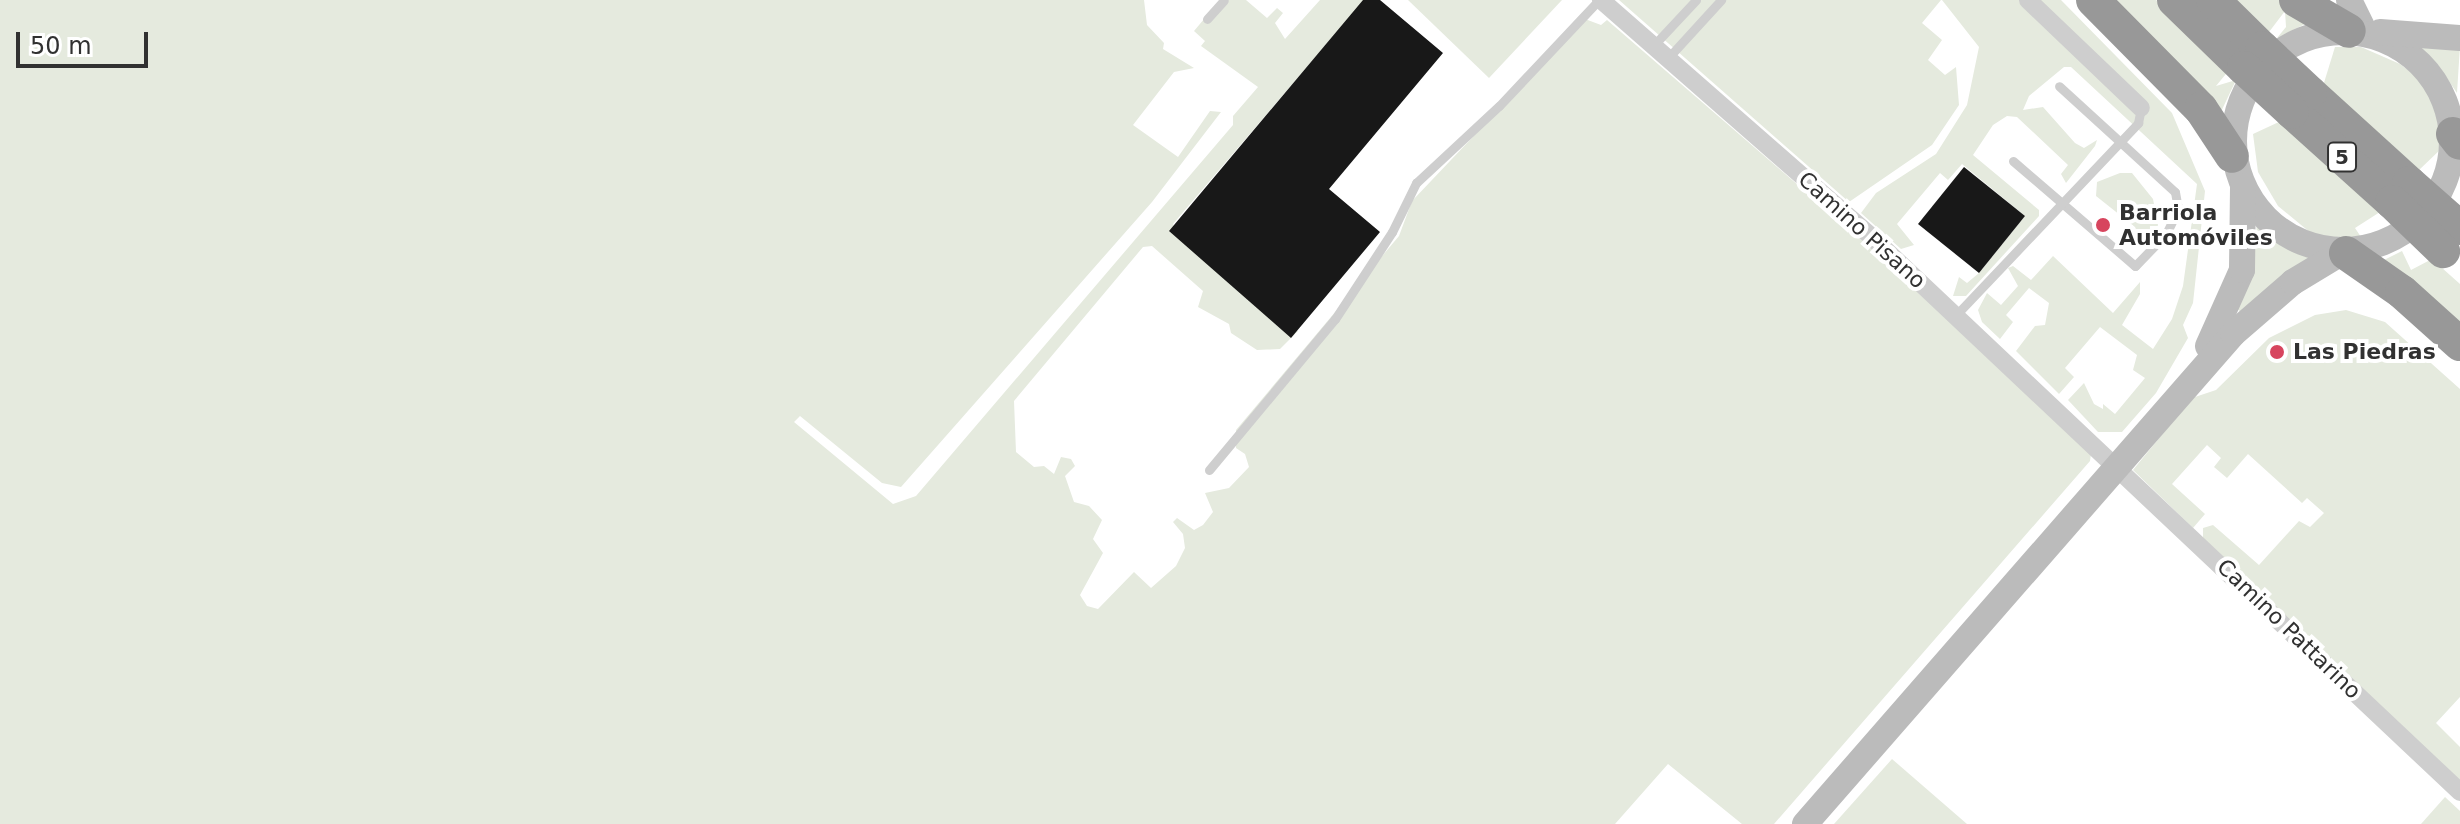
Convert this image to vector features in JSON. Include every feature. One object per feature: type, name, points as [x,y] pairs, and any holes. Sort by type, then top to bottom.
[{"type":"highway","points":[[2093,0],[2201,109],[2238,171]]},
{"type":"highway","name":"5","points":[[2174,0],[2253,58],[2400,193],[2454,249]]},
{"type":"highway","name":"5","points":[[2213,0],[2253,58]]},
{"type":"highway","points":[[2296,0],[2358,23]]},
{"type":"highway","points":[[2344,253],[2402,292],[2460,344]]},
{"type":"street","name":"Camino Pisano","points":[[1600,0],[1956,315],[2117,465]]},
{"type":"street","points":[[2028,0],[2141,108]]},
{"type":"street","points":[[2238,171],[2280,228],[2322,250],[2344,253],[2380,245],[2412,227],[2436,200],[2450,167],[2456,129],[2444,96],[2424,66],[2358,23]]},
{"type":"street","points":[[2177,397],[2217,331],[2242,270],[2238,171],[2243,96],[2263,66],[2292,44],[2358,23],[2460,38]]},
{"type":"street","points":[[1805,824],[2117,465],[2254,314],[2344,253]]},
{"type":"street","name":"Camino Pattarino","points":[[2117,465],[2460,792]]},
{"type":"lane","points":[[1207,19],[1224,0]]},
{"type":"lane","points":[[1209,470],[1335,319],[1392,232],[1416,183],[1499,106],[1600,0]]},
{"type":"lane","points":[[1660,52],[1696,0]]},
{"type":"lane","points":[[1660,52],[1721,0]]},
{"type":"lane","points":[[2013,161],[2135,266],[2149,256],[2178,209],[2175,192],[2059,86]]},
{"type":"lane","points":[[1956,315],[2138,123],[2141,108]]},
{"type":"shaded area","points":[[0,0],[1144,0],[1147,25],[1164,43],[1163,49],[1194,68],[1174,72],[1133,125],[1178,157],[1210,111],[1221,112],[1152,202],[901,487],[882,483],[800,416],[794,422],[893,504],[916,496],[1233,125],[1233,116],[1258,87],[1201,46],[1205,41],[1194,31],[1220,0],[1246,0],[1267,18],[1277,8],[1283,13],[1275,23],[1285,39],[1320,0],[1364,0],[1173,224],[1180,238],[1298,331],[1280,349],[1257,350],[1231,333],[1229,324],[1198,307],[1203,291],[1152,246],[1143,247],[1014,401],[1016,452],[1034,467],[1044,466],[1054,474],[1061,457],[1071,459],[1075,466],[1065,476],[1074,502],[1089,506],[1102,520],[1093,539],[1103,553],[1080,595],[1087,606],[1098,609],[1134,572],[1151,588],[1176,566],[1185,548],[1183,534],[1173,522],[1177,518],[1194,530],[1203,525],[1213,512],[1205,493],[1229,488],[1249,467],[1245,454],[1236,448],[1236,430],[1399,236],[1412,201],[1585,19],[1601,25],[1607,20],[1886,261],[2091,454],[2090,461],[1774,824],[1742,824],[1668,764],[1615,824],[0,824]]},
{"type":"shaded area","points":[[1408,0],[1562,0],[1489,78]]},
{"type":"shaded area","points":[[1619,0],[1941,0],[1922,23],[1942,40],[1928,60],[1945,75],[1956,67],[1959,105],[1932,145],[1849,202]]},
{"type":"shaded area","points":[[1942,0],[2061,0],[2172,113],[2205,191],[2193,303],[2183,325],[2188,338],[2156,393],[2122,432],[2098,432],[2068,400],[2084,383],[2094,404],[2103,409],[2103,404],[2115,414],[2145,378],[2133,370],[2137,355],[2100,327],[2065,368],[2074,377],[2059,394],[2016,351],[2035,326],[2045,325],[2049,303],[2029,288],[2006,315],[2013,322],[2000,339],[1982,322],[1978,310],[1987,293],[2001,305],[2018,286],[2008,268],[2013,266],[2031,280],[2053,256],[2113,313],[2140,282],[2140,294],[2122,325],[2153,349],[2172,319],[2183,286],[2197,184],[2071,67],[2064,67],[2029,96],[2023,110],[2043,107],[2075,143],[2084,148],[2097,140],[2095,146],[2066,183],[2061,174],[2068,165],[2017,117],[2007,116],[1993,125],[1973,155],[2039,210],[2039,216],[1966,296],[1953,296],[1959,277],[1967,283],[1979,273],[2025,216],[1962,164],[1948,180],[1940,173],[1897,224],[1914,245],[1901,249],[1861,213],[1876,193],[1936,154],[1967,105],[1979,47]]},
{"type":"shaded area","points":[[2103,0],[2156,0],[2230,69],[2216,86],[2236,80],[2219,116]]},
{"type":"shaded area","points":[[2233,0],[2280,0],[2307,23],[2277,38],[2286,27],[2285,11],[2269,32]]},
{"type":"shaded area","points":[[2412,43],[2460,46],[2457,93],[2438,65]]},
{"type":"shaded area","points":[[2335,47],[2361,47],[2400,64],[2420,79],[2436,101],[2443,147],[2418,171],[2323,86]]},
{"type":"shaded area","points":[[2281,121],[2380,212],[2355,228],[2361,237],[2339,244],[2312,234],[2278,206],[2258,172],[2253,134]]},
{"type":"shaded area","points":[[2120,173],[2132,173],[2153,199],[2158,225],[2150,249],[2144,247],[2135,227],[2096,196],[2097,182]]},
{"type":"shaded area","points":[[2256,216],[2312,261],[2241,312],[2237,309],[2257,243]]},
{"type":"shaded area","points":[[2402,251],[2411,270],[2432,259],[2460,284],[2460,334],[2378,263]]},
{"type":"shaded area","points":[[2346,310],[2385,322],[2460,389],[2460,697],[2436,723],[2460,747],[2460,786],[2203,540],[2203,528],[2213,525],[2259,565],[2299,521],[2310,527],[2324,513],[2307,498],[2302,503],[2248,454],[2227,478],[2214,467],[2221,458],[2207,445],[2172,484],[2205,514],[2193,528],[2133,470],[2192,398],[2216,390],[2269,338],[2315,315]]},
{"type":"shaded area","points":[[1892,759],[1967,824],[1834,824]]},
{"type":"shaded area","points":[[2445,797],[2460,811],[2460,824],[2421,824]]},
{"type":"building","points":[[1363,0],[1380,0],[1443,53],[1329,189],[1380,232],[1291,338],[1169,231]]},
{"type":"building","points":[[1964,167],[2025,216],[1979,273],[1918,224]]},
{"type":"place","name":"Barriola Automóviles","points":[[2103,225]]},
{"type":"place","name":"Las Piedras","points":[[2277,352]]}]
